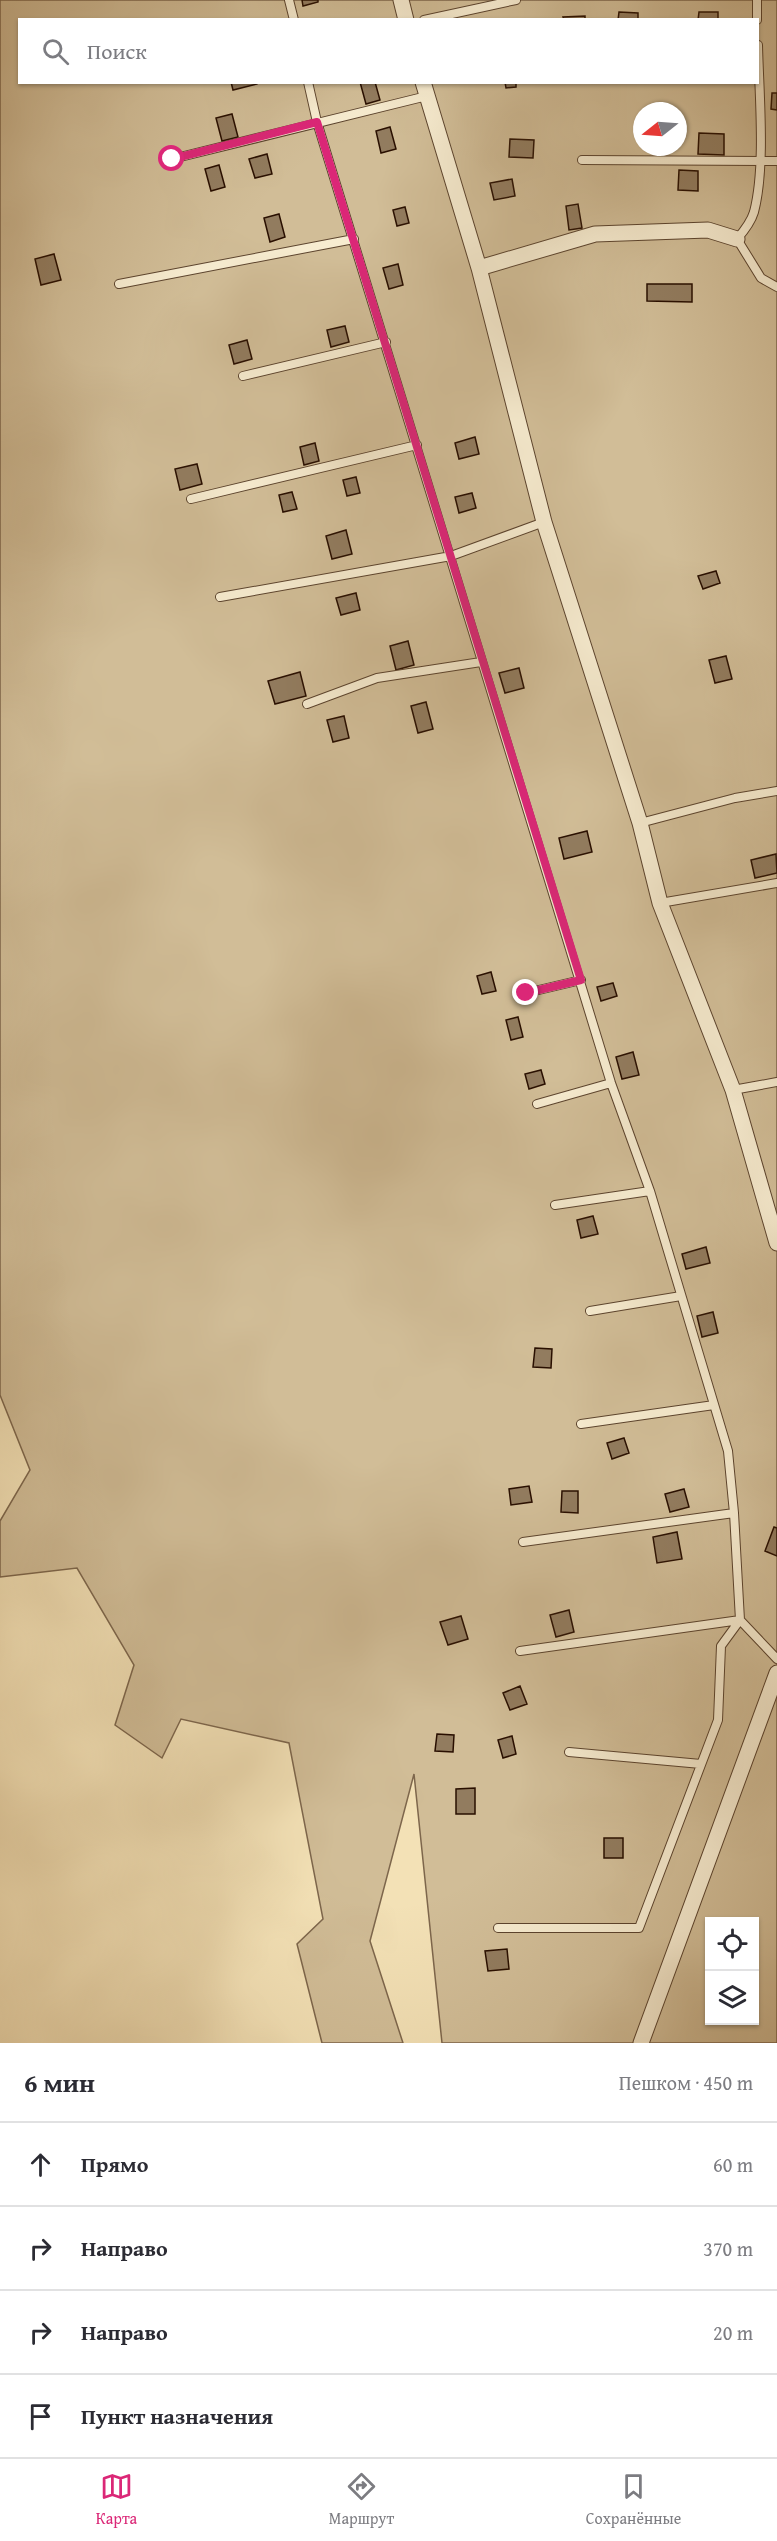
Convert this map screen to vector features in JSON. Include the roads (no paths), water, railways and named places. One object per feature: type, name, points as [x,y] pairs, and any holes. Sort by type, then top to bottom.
[{"type":"street","points":[[401,0],[406,18]]},
{"type":"street","points":[[425,89],[479,268],[544,522],[640,823],[660,903],[733,1090],[777,1243]]},
{"type":"street","points":[[479,268],[595,234],[708,230],[737,239]]},
{"type":"street","points":[[641,2043],[777,1673]]},
{"type":"lane","points":[[289,0],[294,18]]},
{"type":"lane","points":[[433,18],[516,0]]},
{"type":"lane","points":[[757,0],[757,18]]},
{"type":"lane","points":[[308,84],[317,122],[611,1083],[650,1191],[728,1451],[735,1513],[740,1620],[721,1646],[718,1720],[639,1928],[498,1928]]},
{"type":"lane","points":[[759,84],[760,160],[754,211],[747,228],[737,239],[761,278],[777,287]]},
{"type":"lane","points":[[172,159],[317,122],[425,89]]},
{"type":"lane","points":[[582,160],[777,161]]},
{"type":"lane","points":[[119,284],[354,238]]},
{"type":"lane","points":[[243,376],[386,342]]},
{"type":"lane","points":[[191,499],[417,445]]},
{"type":"lane","points":[[220,597],[451,556],[544,522]]},
{"type":"lane","points":[[307,704],[377,678],[482,662]]},
{"type":"lane","points":[[640,823],[735,798],[777,791]]},
{"type":"lane","points":[[660,903],[777,883]]},
{"type":"lane","points":[[526,993],[581,980]]},
{"type":"lane","points":[[733,1090],[777,1082]]},
{"type":"lane","points":[[537,1104],[611,1083]]},
{"type":"lane","points":[[555,1205],[650,1191]]},
{"type":"lane","points":[[590,1311],[681,1296]]},
{"type":"lane","points":[[581,1424],[714,1405]]},
{"type":"lane","points":[[523,1542],[735,1513]]},
{"type":"lane","points":[[520,1651],[740,1620]]},
{"type":"lane","points":[[740,1620],[777,1659]]},
{"type":"lane","points":[[569,1752],[701,1764]]}]
